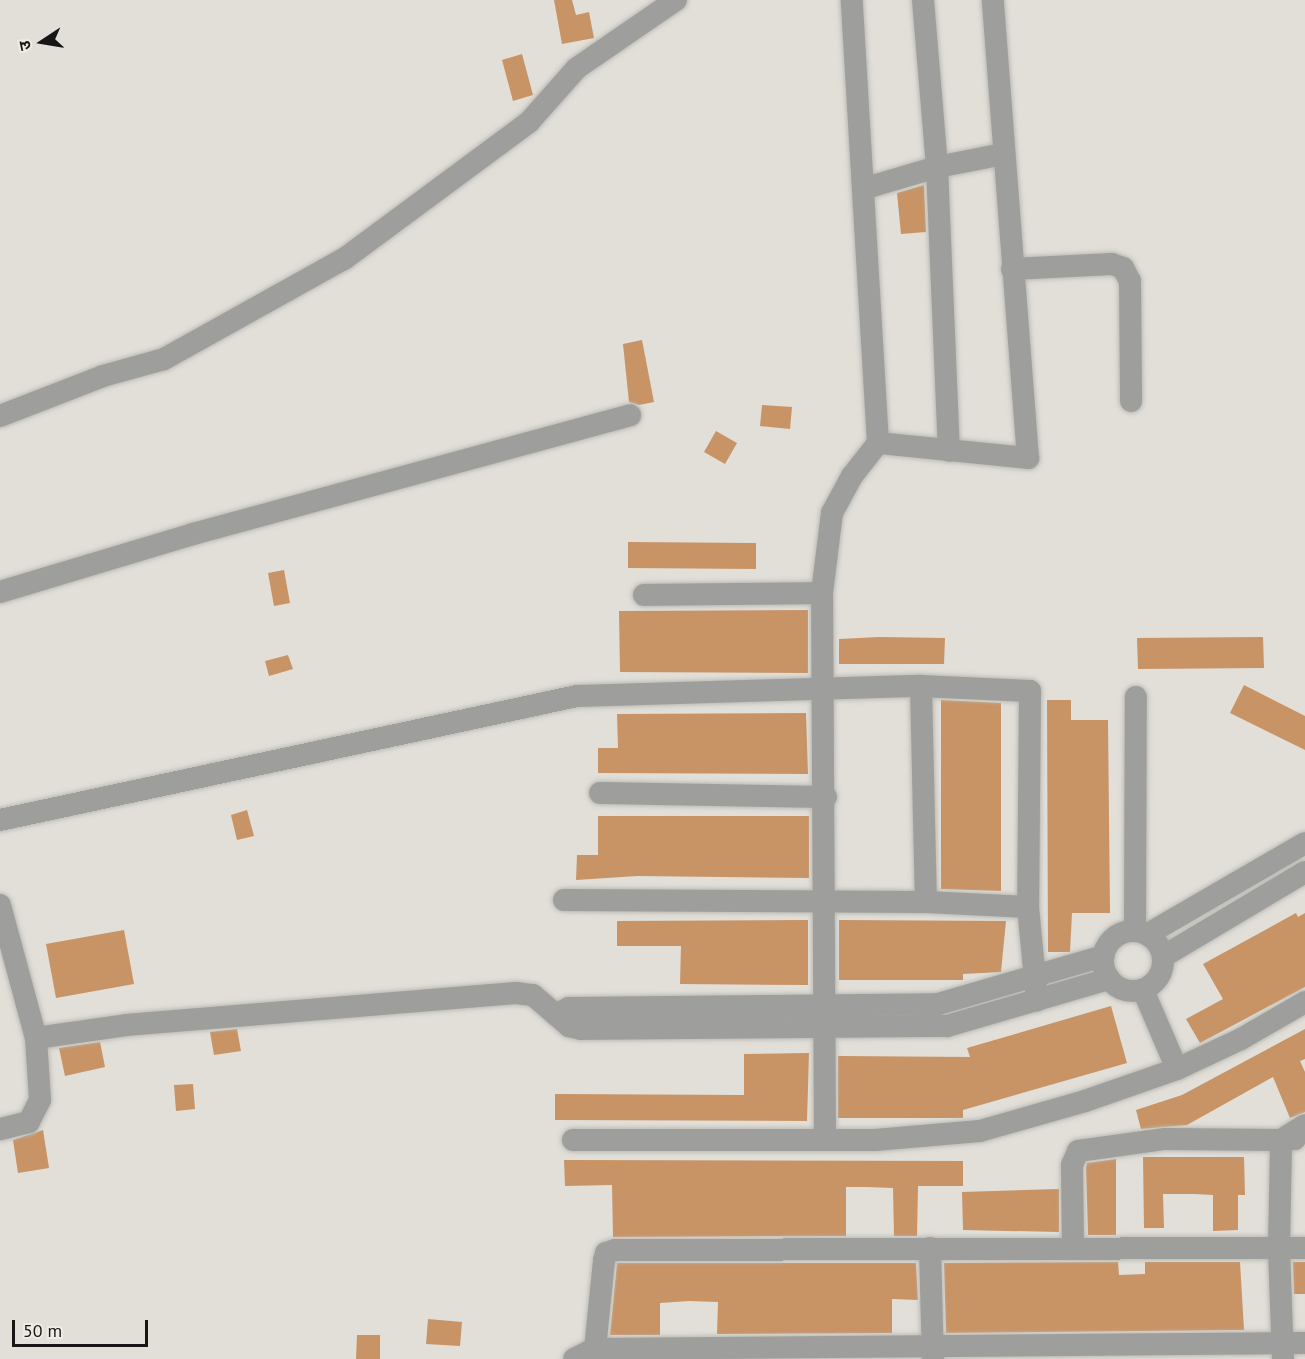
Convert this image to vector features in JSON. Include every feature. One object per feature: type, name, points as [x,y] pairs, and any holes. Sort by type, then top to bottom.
[{"type":"street","points":[[0,416],[103,376],[164,360],[344,259],[529,122],[577,68],[676,0]]},
{"type":"street","points":[[825,1139],[822,1028],[825,797],[822,593],[832,513],[852,476],[878,443],[866,188],[852,0]]},
{"type":"street","points":[[922,0],[937,167],[949,451]]},
{"type":"street","points":[[878,443],[1028,458],[993,0]]},
{"type":"street","points":[[866,188],[937,167],[1003,154]]},
{"type":"street","points":[[1012,269],[1112,264],[1123,268],[1130,281],[1131,401]]},
{"type":"street","points":[[0,592],[193,534],[630,415]]},
{"type":"street","points":[[644,595],[822,593]]},
{"type":"street","points":[[921,686],[926,902]]},
{"type":"street","points":[[0,820],[577,696],[921,686],[1030,691],[1028,907],[1035,990]]},
{"type":"street","points":[[1136,697],[1142,932]]},
{"type":"street","points":[[600,793],[825,797]]},
{"type":"street","points":[[36,1038],[126,1025],[516,993],[533,994],[569,1026],[599,1030],[947,1026],[1035,990],[1103,956],[1114,937],[1142,932],[1305,843]]},
{"type":"street","points":[[1164,956],[1305,872]]},
{"type":"street","points":[[564,900],[926,902],[1028,907]]},
{"type":"street","points":[[0,905],[36,1038],[40,1100],[29,1122],[0,1129]]},
{"type":"street","points":[[1103,956],[1109,979],[1124,990],[1143,990],[1159,976],[1164,956],[1158,942],[1142,932]]},
{"type":"street","points":[[557,1014],[569,1008],[938,1004],[1109,979]]},
{"type":"street","points":[[1143,990],[1177,1068]]},
{"type":"street","points":[[573,1140],[928,1138],[980,1131],[1086,1101],[1177,1068],[1241,1039],[1305,1002]]},
{"type":"street","points":[[1281,1140],[1305,1125]]},
{"type":"street","points":[[1073,1248],[1072,1165],[1078,1151],[1165,1139],[1305,1139]]},
{"type":"street","points":[[1281,1140],[1279,1248],[1283,1351]]},
{"type":"street","points":[[930,1248],[932,1353]]},
{"type":"street","points":[[594,1354],[606,1253],[930,1248],[1305,1248]]},
{"type":"street","points":[[574,1359],[594,1354],[1283,1351],[1305,1343]]},
{"type":"building","points":[[554,0],[572,0],[576,15],[589,12],[594,38],[562,44]]},
{"type":"building","points":[[522,54],[533,95],[513,101],[502,60]]},
{"type":"building","points":[[924,185],[926,232],[901,234],[897,193]]},
{"type":"building","points":[[642,340],[654,402],[639,405],[629,402],[623,344]]},
{"type":"building","points":[[762,405],[792,407],[790,429],[760,426]]},
{"type":"building","points":[[716,431],[737,443],[725,464],[704,452]]},
{"type":"building","points":[[628,542],[756,543],[756,569],[628,568]]},
{"type":"building","points":[[284,570],[290,603],[274,606],[268,573]]},
{"type":"building","points":[[808,610],[808,673],[620,672],[619,611]]},
{"type":"building","points":[[1263,637],[1264,668],[1138,669],[1137,638]]},
{"type":"building","points":[[945,638],[944,664],[839,664],[839,639]]},
{"type":"building","points":[[288,655],[293,669],[269,676],[265,661]]},
{"type":"building","points":[[1244,685],[1305,716],[1305,750],[1230,713]]},
{"type":"building","points":[[941,700],[1001,703],[1001,891],[941,889]]},
{"type":"building","points":[[1047,700],[1071,700],[1071,720],[1108,720],[1110,913],[1072,913],[1070,952],[1048,952]]},
{"type":"building","points":[[806,713],[808,774],[598,773],[598,748],[618,748],[617,714]]},
{"type":"building","points":[[247,810],[254,836],[237,840],[231,815]]},
{"type":"building","points":[[598,816],[809,816],[809,878],[637,876],[576,880],[577,855],[598,855]]},
{"type":"building","points":[[1296,913],[1298,917],[1305,913],[1305,987],[1200,1043],[1186,1019],[1223,999],[1203,964]]},
{"type":"building","points":[[808,920],[808,985],[680,984],[681,946],[617,946],[617,921]]},
{"type":"building","points":[[839,920],[1006,921],[1001,972],[963,974],[963,980],[839,980]]},
{"type":"building","points":[[124,930],[134,984],[56,998],[46,944]]},
{"type":"building","points":[[1111,1006],[1127,1063],[963,1110],[963,1118],[838,1118],[838,1056],[970,1057],[967,1048]]},
{"type":"building","points":[[237,1029],[241,1051],[214,1055],[210,1032]]},
{"type":"building","points":[[1305,1029],[1305,1059],[1300,1061],[1305,1072],[1305,1112],[1290,1118],[1273,1077],[1187,1125],[1141,1129],[1136,1110],[1182,1095]]},
{"type":"building","points":[[100,1042],[105,1067],[65,1076],[59,1048]]},
{"type":"building","points":[[809,1053],[807,1121],[555,1120],[555,1094],[744,1095],[744,1054]]},
{"type":"building","points":[[193,1084],[195,1109],[176,1111],[174,1085]]},
{"type":"building","points":[[43,1130],[49,1168],[18,1173],[13,1140]]},
{"type":"building","points":[[1143,1157],[1244,1157],[1245,1195],[1238,1195],[1238,1230],[1213,1231],[1213,1195],[1195,1194],[1163,1194],[1164,1228],[1144,1228]]},
{"type":"building","points":[[1116,1159],[1116,1235],[1088,1235],[1087,1163]]},
{"type":"building","points":[[564,1160],[963,1161],[963,1186],[918,1186],[917,1236],[894,1236],[893,1188],[846,1187],[846,1236],[613,1237],[612,1185],[565,1186]]},
{"type":"building","points":[[1059,1189],[1059,1232],[963,1230],[962,1192]]},
{"type":"building","points":[[1118,1262],[1119,1275],[1145,1274],[1145,1262],[1240,1262],[1244,1330],[946,1333],[944,1263]]},
{"type":"building","points":[[1293,1262],[1305,1262],[1305,1294],[1294,1294]]},
{"type":"building","points":[[617,1263],[916,1263],[918,1300],[892,1299],[892,1333],[717,1334],[718,1302],[689,1301],[660,1303],[660,1335],[610,1335]]},
{"type":"building","points":[[428,1319],[462,1322],[460,1346],[426,1344]]},
{"type":"building","points":[[357,1335],[380,1335],[380,1359],[356,1359]]}]
